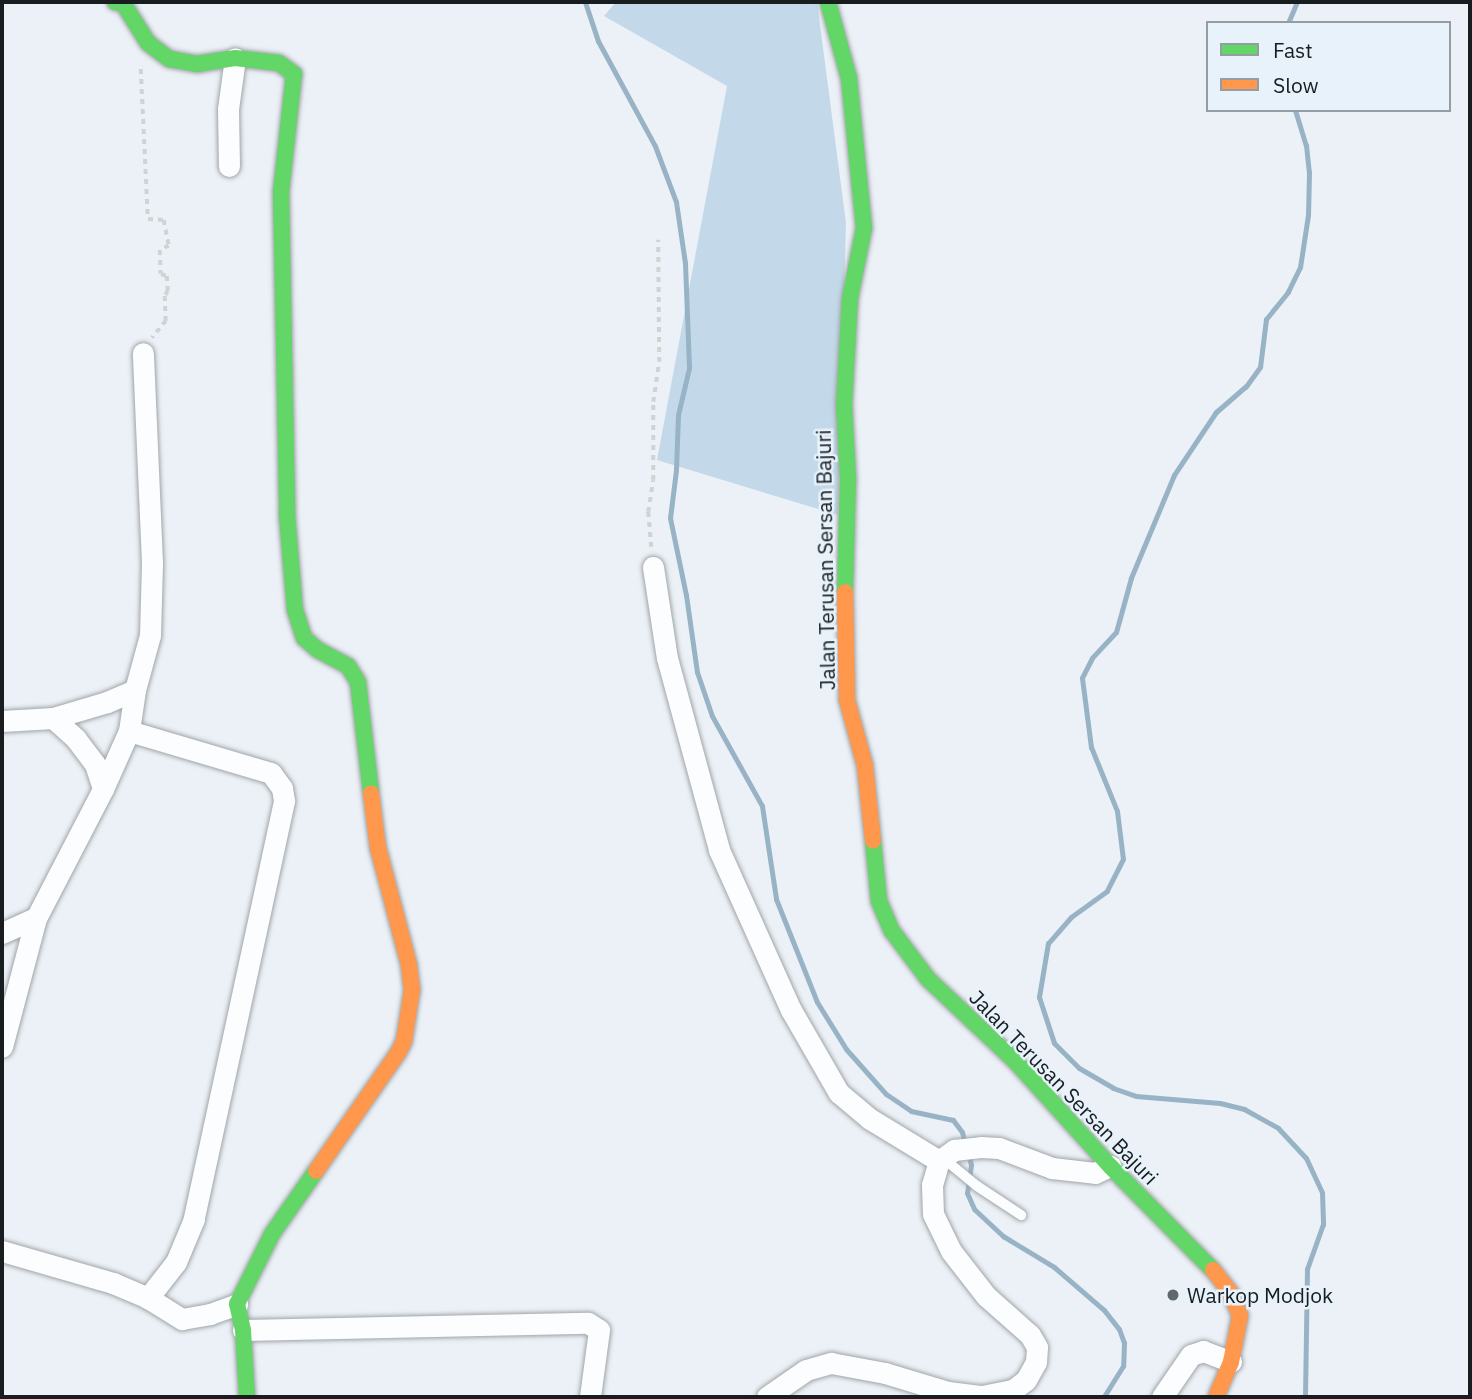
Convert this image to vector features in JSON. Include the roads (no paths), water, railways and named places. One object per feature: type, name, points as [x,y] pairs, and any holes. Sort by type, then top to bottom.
[{"type":"street","points":[[121,2],[148,43],[169,59],[181,64],[235,58],[279,63],[295,74],[281,191],[287,515],[295,610],[299,630],[304,638],[318,650],[348,666],[358,682],[378,848],[409,965],[412,990],[404,1041],[398,1053],[272,1234],[237,1304],[243,1329],[247,1397]]},
{"type":"street","name":"Jalan Terusan Sersan Bajuri","points":[[828,2],[849,78],[862,184],[864,228],[850,298],[844,404],[848,477],[844,648],[847,700],[865,766],[879,901],[892,931],[928,979],[1016,1062],[1110,1166],[1208,1263],[1230,1292],[1240,1316],[1231,1362],[1216,1397]]},
{"type":"street","points":[[229,166],[228,109],[235,58]]},
{"type":"street","points":[[2,1047],[36,918],[103,789],[129,731],[135,690],[150,635],[152,562],[144,353]]},
{"type":"street","points":[[653,567],[670,669],[719,850],[791,1010],[839,1093],[870,1119],[941,1159]]},
{"type":"street","points":[[2,721],[53,718],[107,702],[135,690]]},
{"type":"street","points":[[53,718],[76,738],[95,764],[103,789]]},
{"type":"street","points":[[129,731],[271,773],[282,788],[284,801],[194,1219],[176,1262],[148,1298]]},
{"type":"street","points":[[2,933],[36,918]]},
{"type":"street","points":[[768,1397],[806,1370],[831,1363],[885,1373],[948,1392],[982,1396],[1013,1390],[1026,1380],[1036,1362],[1037,1348],[1030,1335],[985,1296],[951,1251],[933,1214],[932,1185],[941,1159],[954,1150],[982,1147],[1017,1153],[1052,1168],[1095,1172],[1110,1166]]},
{"type":"street","points":[[2,1251],[113,1283],[148,1298],[182,1319],[210,1314],[237,1304]]},
{"type":"street","points":[[243,1329],[589,1323],[599,1330],[590,1397]]},
{"type":"street","points":[[1162,1397],[1191,1355],[1203,1351],[1231,1362]]},
{"type":"lane","points":[[941,1159],[1021,1214]]},
{"type":"waterway","points":[[585,2],[598,41],[655,146],[676,202],[685,263],[689,368],[678,415],[676,470],[670,518],[686,595],[697,672],[712,716],[762,806],[776,899],[817,1002],[846,1049],[886,1094],[911,1111],[953,1120],[962,1132],[965,1144]]},
{"type":"waterway","points":[[1289,21],[1297,2]]},
{"type":"waterway","points":[[1296,112],[1306,145],[1309,172],[1308,215],[1300,267],[1288,292],[1266,319],[1260,367],[1246,386],[1216,412],[1174,475],[1131,578],[1116,632],[1092,658],[1082,678],[1091,747],[1117,811],[1123,859],[1107,891],[1071,917],[1048,943],[1039,997],[1054,1043],[1079,1068],[1113,1088],[1136,1096],[1220,1103],[1244,1109],[1278,1128],[1306,1158],[1322,1193],[1323,1224],[1307,1269],[1305,1397]]},
{"type":"waterway","points":[[968,1153],[971,1165],[967,1193],[974,1209],[1003,1236],[1054,1267],[1104,1310],[1119,1329],[1124,1343],[1123,1366],[1104,1397]]},
{"type":"place","name":"Warkop Modjok","points":[[1173,1295]]}]
